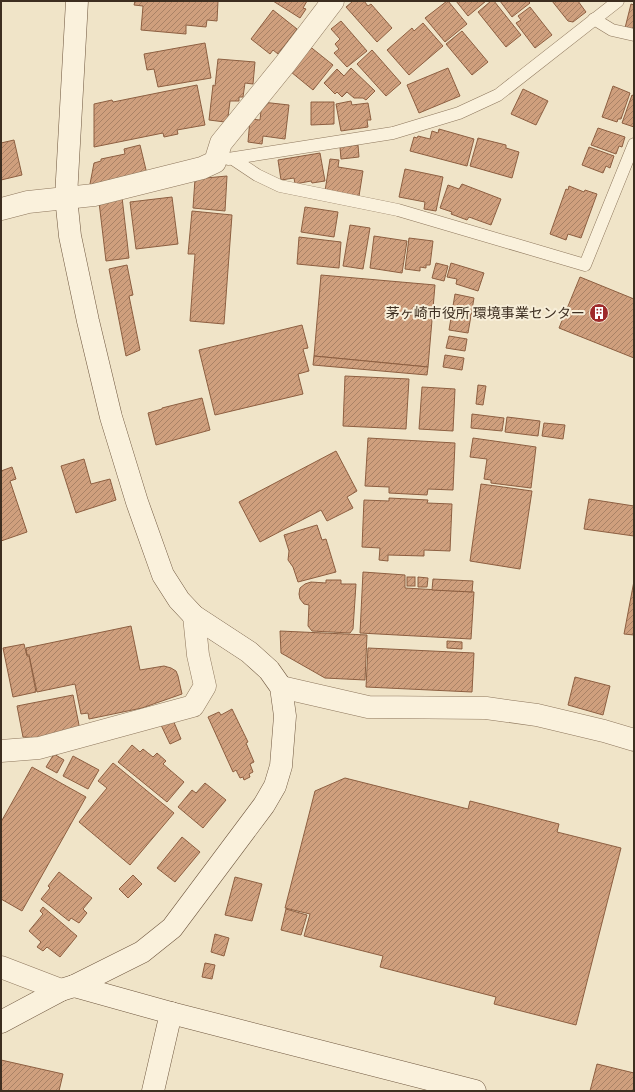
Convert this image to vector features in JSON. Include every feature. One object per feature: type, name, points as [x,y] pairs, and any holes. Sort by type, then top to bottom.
[{"type":"street","points":[[1,1022],[142,952],[172,928],[264,805],[275,786],[281,766],[284,716],[282,687],[269,670],[249,652],[194,616],[179,600],[163,575],[135,495],[111,417],[88,321],[70,236],[66,198],[77,1]]},
{"type":"street","points":[[1,209],[28,202],[94,195],[202,168],[224,160],[221,143],[285,64],[333,1]]},
{"type":"street","points":[[1,751],[39,748],[193,706],[205,686],[198,655],[194,616]]},
{"type":"street","points":[[282,687],[368,707],[486,708],[530,714],[604,731],[634,740]]},
{"type":"street","points":[[1,967],[67,988],[171,1013],[475,1091]]},
{"type":"street","points":[[153,1091],[171,1013]]},
{"type":"lane","points":[[224,160],[393,133],[459,113],[498,95],[618,1]]},
{"type":"lane","points":[[594,19],[612,30],[634,36]]},
{"type":"lane","points":[[224,160],[280,186],[398,210],[585,265],[634,144]]},
{"type":"building","points":[[135,1],[218,1],[217,21],[207,20],[206,27],[186,25],[186,34],[141,30],[143,6],[134,5]]},
{"type":"building","points":[[273,1],[307,1],[303,8],[306,9],[300,18]]},
{"type":"building","points":[[351,1],[364,1],[368,6],[371,4],[392,28],[377,42],[346,7],[352,2]]},
{"type":"building","points":[[447,1],[467,24],[445,42],[425,18]]},
{"type":"building","points":[[456,1],[486,1],[468,16]]},
{"type":"building","points":[[491,1],[494,1],[521,35],[506,47],[478,12]]},
{"type":"building","points":[[500,1],[528,1],[530,3],[512,17]]},
{"type":"building","points":[[552,1],[578,1],[586,12],[573,22],[568,21]]},
{"type":"building","points":[[631,4],[634,5],[634,30],[625,28]]},
{"type":"building","points":[[530,7],[552,35],[535,48],[516,23],[521,20],[518,16]]},
{"type":"building","points":[[273,10],[297,29],[278,54],[273,50],[270,54],[251,39]]},
{"type":"building","points":[[341,21],[367,51],[347,67],[334,53],[339,49],[335,44],[340,39],[331,29]]},
{"type":"building","points":[[423,23],[443,46],[409,75],[387,50],[412,28],[414,31]]},
{"type":"building","points":[[462,31],[488,62],[472,75],[446,44]]},
{"type":"building","points":[[205,43],[211,78],[158,87],[154,69],[147,70],[144,54]]},
{"type":"building","points":[[308,45],[333,65],[313,90],[291,72]]},
{"type":"building","points":[[372,50],[401,83],[386,96],[357,64]]},
{"type":"building","points":[[218,59],[255,62],[253,84],[245,83],[243,97],[239,97],[239,101],[230,101],[228,117],[225,122],[209,120]]},
{"type":"building","points":[[351,68],[375,91],[366,100],[363,98],[354,98],[347,92],[342,97],[337,92],[335,94],[324,83],[337,69],[344,76]]},
{"type":"building","points":[[448,68],[460,96],[419,113],[407,85]]},
{"type":"building","points":[[197,85],[205,125],[177,130],[178,134],[164,137],[163,133],[94,147],[94,104],[112,100],[113,102]]},
{"type":"building","points":[[613,86],[630,93],[621,119],[618,119],[617,122],[602,117]]},
{"type":"building","points":[[523,89],[548,101],[536,125],[511,114]]},
{"type":"building","points":[[632,95],[634,96],[634,127],[622,123]]},
{"type":"building","points":[[351,101],[352,105],[368,103],[371,120],[367,120],[368,127],[341,131],[336,104]]},
{"type":"building","points":[[262,102],[289,105],[285,139],[263,136],[262,144],[248,142],[250,119],[260,120]]},
{"type":"building","points":[[311,102],[334,102],[334,124],[311,125]]},
{"type":"building","points":[[598,128],[625,137],[622,147],[619,146],[616,154],[591,145]]},
{"type":"building","points":[[439,129],[474,139],[467,166],[410,151],[414,137],[417,138],[418,136],[430,139],[432,131],[438,133]]},
{"type":"building","points":[[478,138],[506,145],[506,148],[519,152],[512,178],[470,166]]},
{"type":"building","points":[[14,140],[22,175],[1,180],[1,143]]},
{"type":"building","points":[[140,145],[147,174],[91,189],[90,184],[94,163],[101,161],[101,159],[125,154],[124,149]]},
{"type":"building","points":[[358,145],[359,157],[341,159],[340,147]]},
{"type":"building","points":[[589,147],[614,156],[610,168],[606,166],[603,173],[582,165]]},
{"type":"building","points":[[320,153],[325,181],[312,183],[311,181],[295,184],[294,178],[281,180],[278,160]]},
{"type":"building","points":[[330,159],[339,160],[338,167],[363,171],[359,196],[325,191]]},
{"type":"building","points":[[405,169],[443,177],[436,211],[424,209],[425,202],[399,197]]},
{"type":"building","points":[[227,176],[225,211],[193,208],[195,179]]},
{"type":"building","points":[[462,184],[501,199],[491,225],[469,217],[467,220],[451,214],[452,212],[440,208],[448,185],[459,189]]},
{"type":"building","points":[[569,186],[584,192],[585,190],[597,194],[581,238],[568,234],[566,240],[550,234],[566,189],[568,190]]},
{"type":"building","points":[[122,197],[129,258],[106,261],[99,202]]},
{"type":"building","points":[[172,197],[178,244],[136,249],[130,202]]},
{"type":"building","points":[[305,207],[338,212],[334,237],[301,232]]},
{"type":"building","points":[[192,211],[232,215],[224,324],[190,321],[195,254],[188,254]]},
{"type":"building","points":[[350,225],[370,228],[363,269],[343,266]]},
{"type":"building","points":[[374,236],[407,241],[402,273],[370,268]]},
{"type":"building","points":[[299,237],[341,242],[339,268],[297,264]]},
{"type":"building","points":[[409,238],[433,241],[430,265],[426,265],[426,268],[420,267],[420,271],[405,269]]},
{"type":"building","points":[[436,263],[448,266],[444,281],[432,278]]},
{"type":"building","points":[[451,263],[484,273],[478,291],[456,284],[457,279],[447,277]]},
{"type":"building","points":[[127,265],[133,295],[129,296],[140,350],[126,356],[109,269]]},
{"type":"building","points":[[321,275],[435,285],[428,367],[314,356]]},
{"type":"building","name":"茅ヶ崎市役所 環境事業センター","points":[[580,277],[634,299],[634,358],[559,328]]},
{"type":"building","points":[[455,294],[474,298],[468,333],[449,330]]},
{"type":"building","points":[[302,325],[308,348],[303,349],[309,371],[298,374],[303,394],[215,415],[199,350]]},
{"type":"building","points":[[449,336],[467,339],[465,351],[446,348]]},
{"type":"building","points":[[445,355],[464,358],[462,370],[443,367]]},
{"type":"building","points":[[314,356],[428,367],[427,375],[313,365]]},
{"type":"building","points":[[345,376],[409,379],[406,429],[343,426]]},
{"type":"building","points":[[478,385],[486,386],[483,405],[476,404]]},
{"type":"building","points":[[422,387],[455,389],[453,431],[419,429]]},
{"type":"building","points":[[202,398],[210,430],[156,445],[148,413]]},
{"type":"building","points":[[472,414],[504,418],[502,431],[471,428]]},
{"type":"building","points":[[507,417],[540,421],[538,436],[505,432]]},
{"type":"building","points":[[544,423],[565,425],[563,439],[542,436]]},
{"type":"building","points":[[368,438],[455,443],[453,490],[428,489],[427,495],[389,493],[389,487],[365,486]]},
{"type":"building","points":[[473,438],[536,447],[531,488],[491,483],[491,480],[484,479],[487,459],[470,457]]},
{"type":"building","points":[[336,451],[357,491],[347,497],[353,508],[327,521],[321,510],[260,542],[239,502]]},
{"type":"building","points":[[84,459],[91,484],[110,479],[116,500],[76,513],[61,466]]},
{"type":"building","points":[[12,467],[16,479],[10,481],[27,532],[1,541],[1,471]]},
{"type":"building","points":[[481,484],[532,491],[520,569],[470,561]]},
{"type":"building","points":[[389,498],[428,500],[427,503],[452,504],[450,551],[424,550],[424,556],[388,555],[388,561],[379,560],[380,548],[362,547],[364,500],[389,501]]},
{"type":"building","points":[[589,499],[634,506],[634,536],[584,529]]},
{"type":"building","points":[[317,525],[322,540],[326,539],[336,572],[298,582],[293,567],[288,560],[289,551],[284,535]]},
{"type":"building","points":[[363,572],[405,575],[405,588],[474,592],[471,639],[360,633]]},
{"type":"building","points":[[407,577],[415,577],[415,586],[407,586]]},
{"type":"building","points":[[418,577],[428,578],[427,587],[418,587]]},
{"type":"building","points":[[433,579],[473,581],[472,592],[432,590]]},
{"type":"building","points":[[326,580],[341,580],[341,584],[356,584],[353,629],[350,633],[312,631],[308,626],[309,605],[304,604],[300,599],[300,588],[311,582],[326,583]]},
{"type":"building","points":[[634,581],[634,635],[624,634]]},
{"type":"building","points":[[131,626],[140,670],[164,666],[171,668],[176,671],[182,694],[142,708],[89,719],[88,713],[81,714],[75,684],[37,692],[29,655],[27,655],[26,648]]},
{"type":"building","points":[[280,631],[367,635],[365,680],[325,678],[281,653]]},
{"type":"building","points":[[447,641],[462,642],[462,649],[447,648]]},
{"type":"building","points":[[24,644],[27,656],[29,656],[36,692],[13,697],[3,648]]},
{"type":"building","points":[[368,648],[474,653],[472,692],[366,687]]},
{"type":"building","points":[[575,677],[610,686],[603,715],[568,705]]},
{"type":"building","points":[[73,695],[80,730],[40,738],[23,737],[17,706]]},
{"type":"building","points":[[232,709],[248,742],[246,743],[254,762],[250,764],[253,772],[249,774],[250,777],[244,780],[243,777],[240,778],[236,770],[233,772],[208,717],[219,712],[221,715]]},
{"type":"building","points":[[173,720],[181,739],[170,744],[161,725]]},
{"type":"building","points":[[132,745],[140,752],[143,749],[153,757],[157,753],[166,761],[163,764],[184,782],[167,802],[118,762]]},
{"type":"building","points":[[54,754],[64,760],[57,773],[46,767]]},
{"type":"building","points":[[73,756],[99,770],[88,789],[63,776]]},
{"type":"building","points":[[113,763],[174,813],[130,865],[79,822],[107,788],[98,781]]},
{"type":"building","points":[[32,767],[86,797],[22,911],[1,899],[1,822]]},
{"type":"building","points":[[345,778],[468,809],[470,801],[559,824],[557,832],[621,848],[576,1025],[494,1004],[496,997],[380,967],[383,956],[304,936],[310,914],[285,908],[315,791]]},
{"type":"building","points":[[205,783],[226,800],[203,828],[178,807],[192,790],[196,793]]},
{"type":"building","points":[[182,837],[200,852],[175,882],[157,868]]},
{"type":"building","points":[[59,872],[92,898],[83,909],[87,913],[79,923],[71,918],[69,921],[41,899],[50,888],[48,886]]},
{"type":"building","points":[[133,875],[142,884],[128,898],[119,889]]},
{"type":"building","points":[[235,877],[262,884],[252,921],[225,915]]},
{"type":"building","points":[[43,907],[77,936],[60,957],[47,947],[43,951],[37,947],[41,942],[29,931],[43,914],[40,911]]},
{"type":"building","points":[[286,909],[307,915],[301,935],[281,930]]},
{"type":"building","points":[[215,934],[229,938],[224,956],[211,952]]},
{"type":"building","points":[[205,963],[215,965],[212,979],[202,977]]},
{"type":"building","points":[[1,1060],[63,1074],[59,1091],[1,1091]]},
{"type":"building","points":[[597,1064],[634,1073],[634,1091],[590,1091]]},
{"type":"place","name":"茅ヶ崎市役所 環境事業センター","points":[[599,313]]}]
